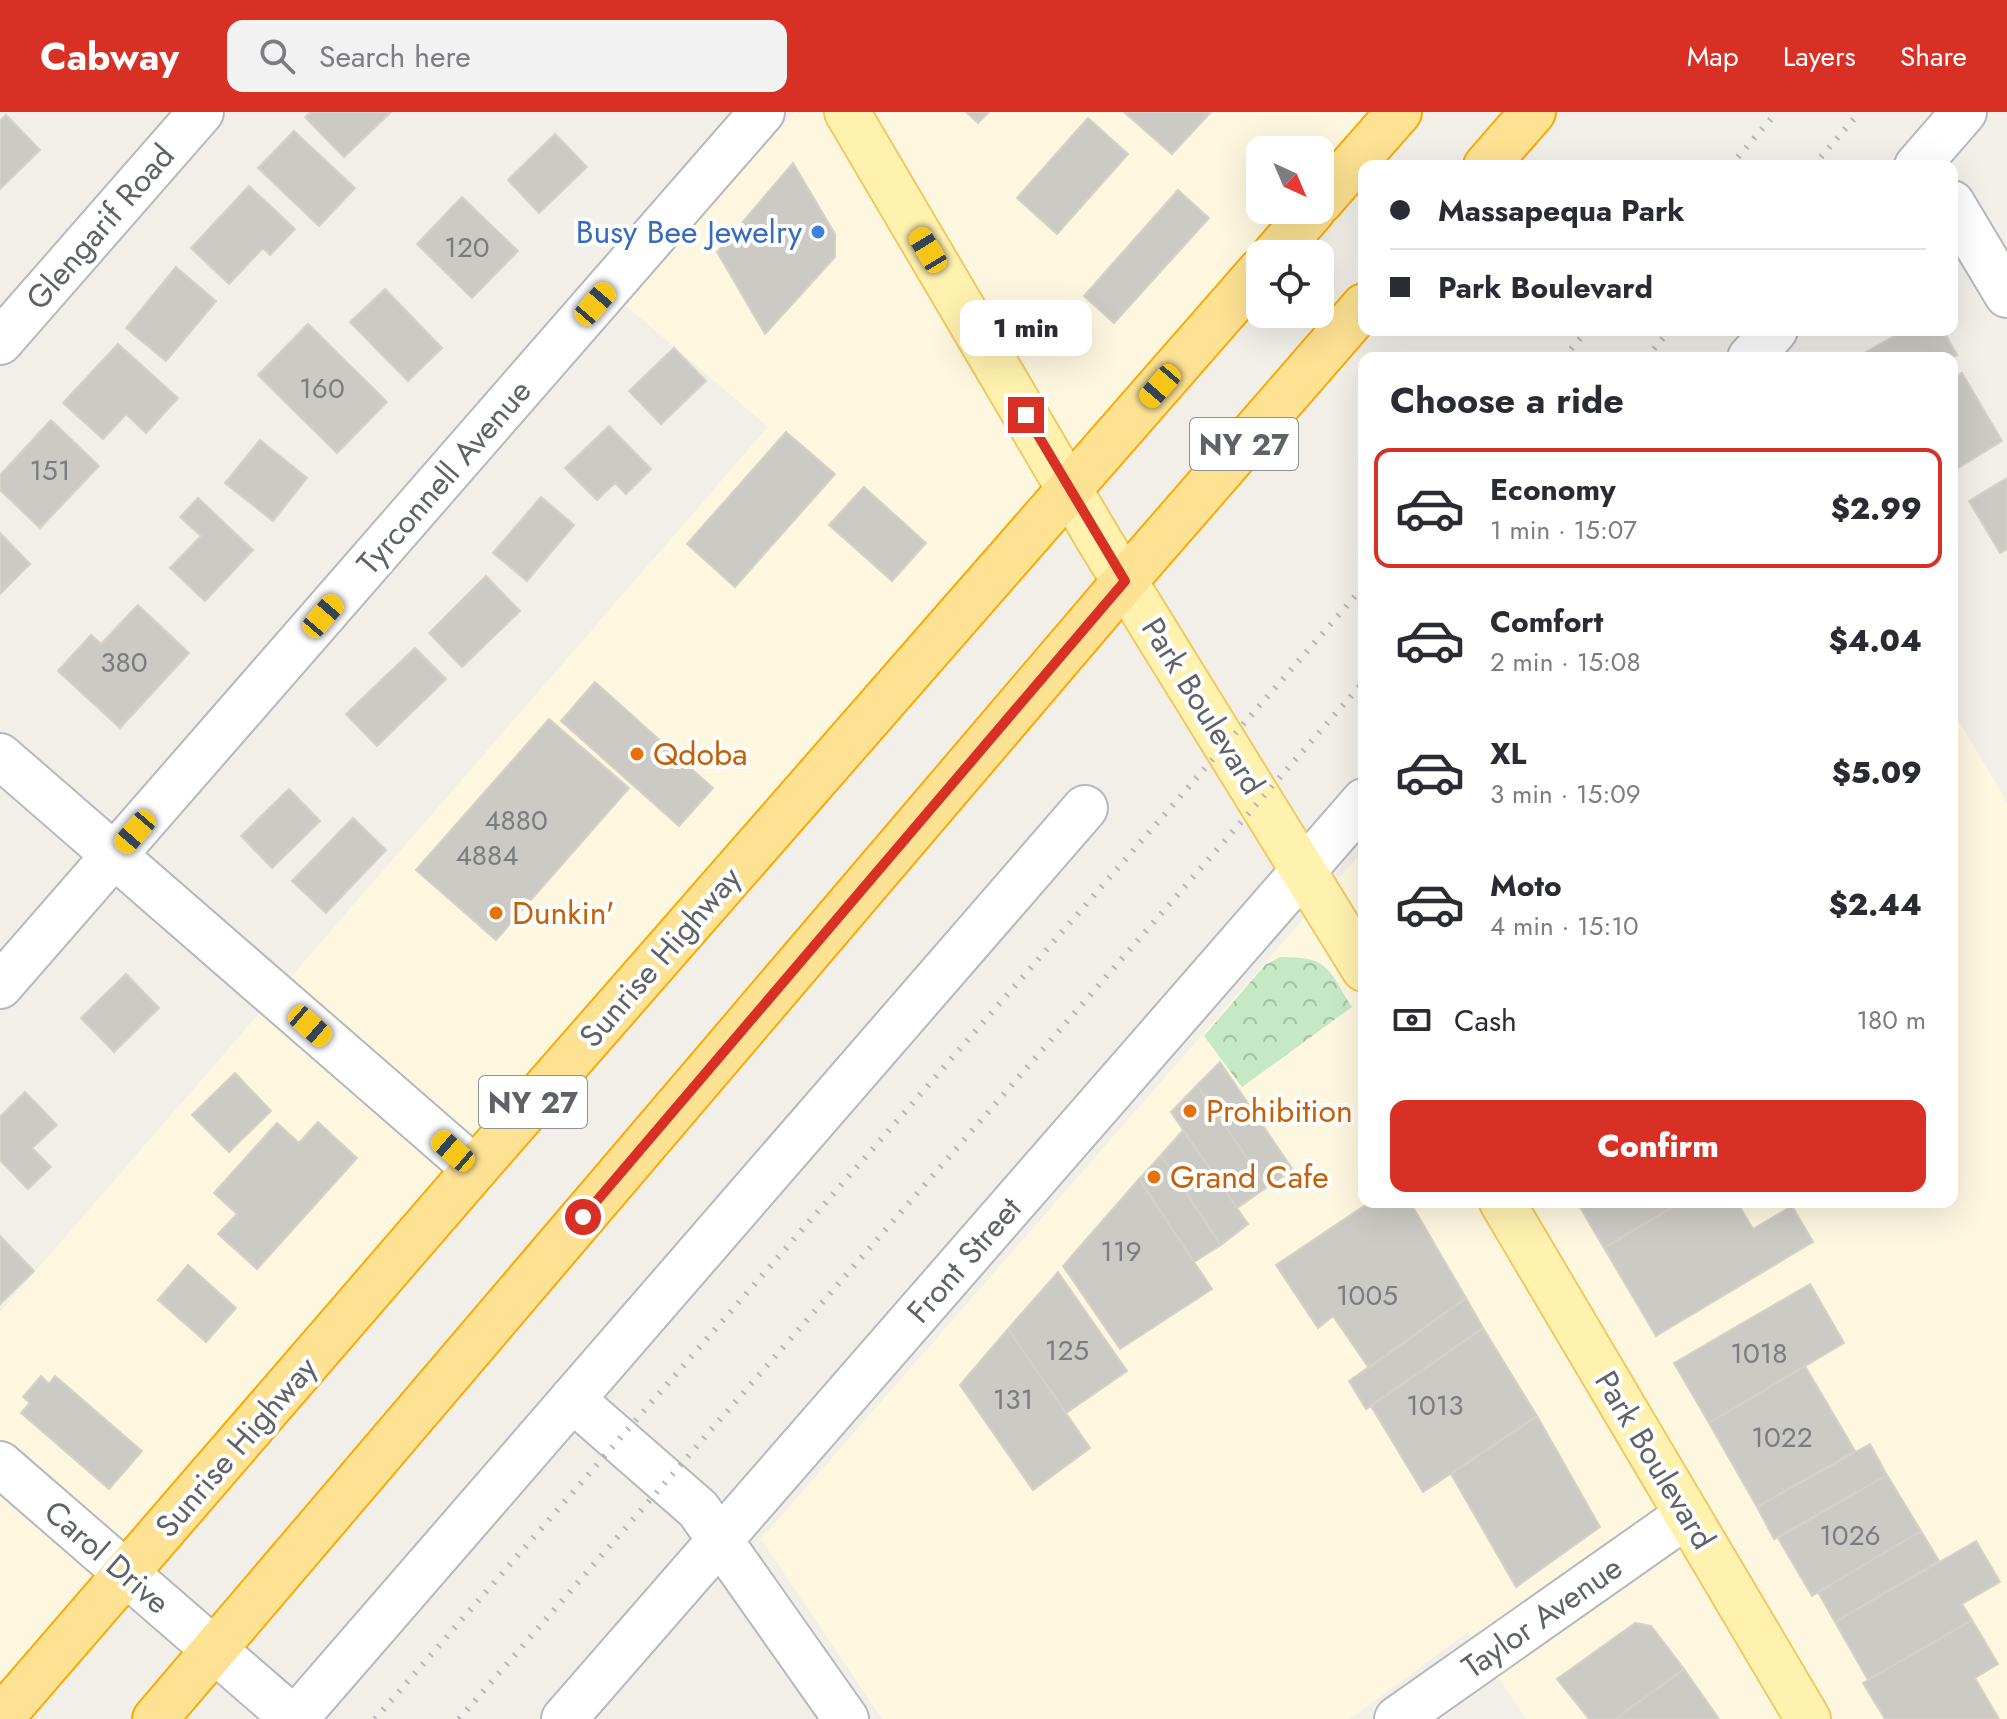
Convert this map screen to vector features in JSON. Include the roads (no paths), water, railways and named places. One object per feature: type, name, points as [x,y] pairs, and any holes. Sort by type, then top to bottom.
[{"type":"highway","points":[[1334,186],[1399,112]]},
{"type":"highway","points":[[1491,160],[1533,112]]},
{"type":"highway","points":[[1287,240],[1301,224]]},
{"type":"highway","name":"Sunrise Highway","points":[[0,1719],[475,1169],[1246,287]]},
{"type":"highway","name":"NY 27","points":[[155,1719],[1125,581],[1358,313]]},
{"type":"main road","name":"Park Boulevard","points":[[847,112],[1069,489],[1358,959]]},
{"type":"main road","name":"Park Boulevard","points":[[1506,1208],[1808,1719]]},
{"type":"street","name":"Glengarif Road","points":[[0,342],[201,112]]},
{"type":"street","name":"Tyrconnell Avenue","points":[[0,986],[762,112]]},
{"type":"street","points":[[1926,160],[1964,112]]},
{"type":"street","points":[[1958,213],[2007,295]]},
{"type":"street","points":[[1755,352],[1770,336]]},
{"type":"street","points":[[0,756],[475,1169]]},
{"type":"street","points":[[294,1719],[1085,808]]},
{"type":"street","name":"Front Street","points":[[564,1719],[1358,808]]},
{"type":"street","points":[[572,1399],[698,1509],[846,1719]]},
{"type":"street","name":"Carol Drive","points":[[0,1464],[294,1719]]},
{"type":"street","name":"Taylor Avenue","points":[[1397,1719],[1687,1515]]},
{"type":"railway","points":[[1735,160],[1777,112]]},
{"type":"railway","points":[[1818,160],[1860,112]]},
{"type":"railway","points":[[1568,352],[1583,336]]},
{"type":"railway","points":[[1651,352],[1665,336]]},
{"type":"railway","points":[[375,1719],[1358,593]]},
{"type":"railway","points":[[459,1719],[1358,688]]},
{"type":"place","name":"Busy Bee Jewelry","points":[[818,232]]},
{"type":"place","name":"Qdoba","points":[[637,754]]},
{"type":"place","name":"Dunkin'","points":[[496,913]]},
{"type":"place","name":"Prohibition","points":[[1190,1111]]},
{"type":"place","name":"Grand Cafe","points":[[1154,1177]]}]
